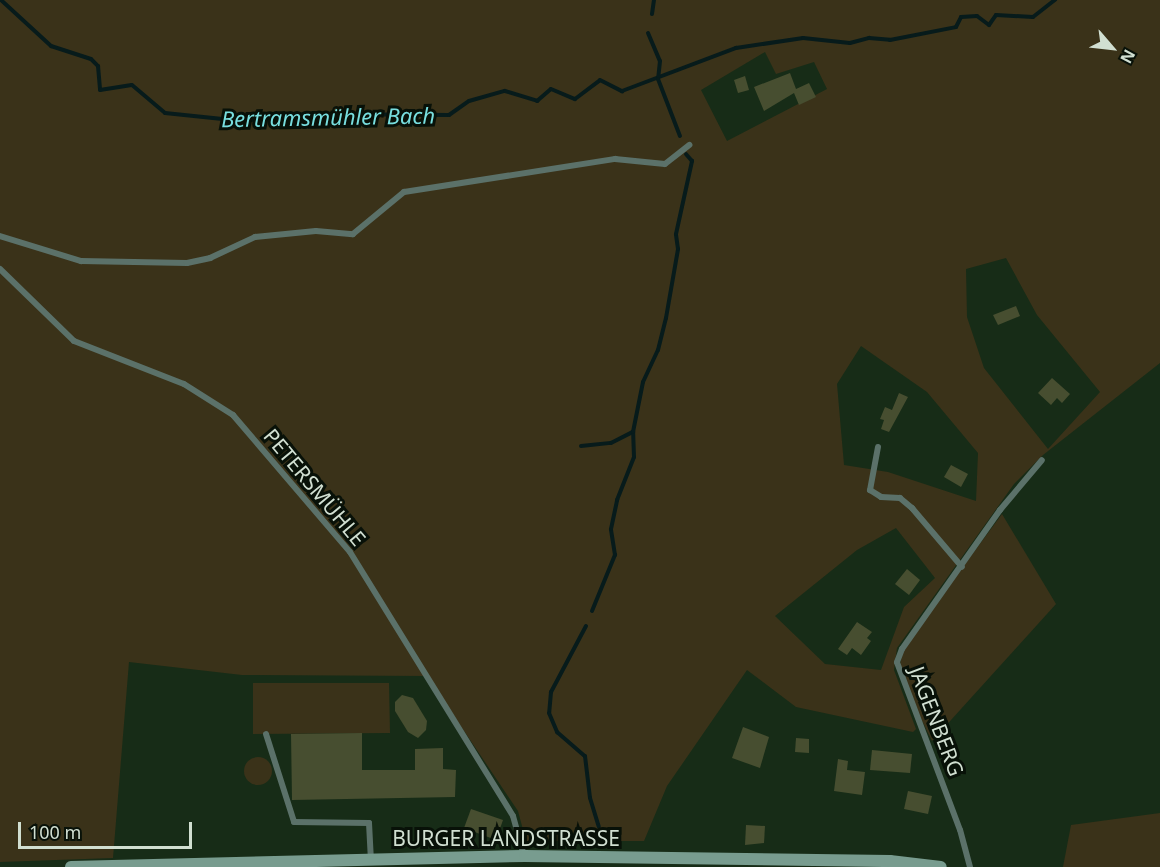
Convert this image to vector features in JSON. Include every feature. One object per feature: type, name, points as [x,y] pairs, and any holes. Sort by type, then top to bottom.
[{"type":"main road","name":"BURGER LANDSTRASSE","points":[[71,867],[525,856],[891,861],[941,867]]},
{"type":"lane","points":[[0,237],[81,261],[187,263],[210,258],[255,237],[316,231],[353,234],[404,192],[615,159],[665,164],[689,145]]},
{"type":"lane","name":"PETERSMÜHLE","points":[[0,268],[74,341],[184,384],[233,415],[350,552],[513,816],[525,856]]},
{"type":"lane","points":[[878,447],[870,489],[881,497],[900,498],[912,508],[962,567]]},
{"type":"lane","name":"JAGENBERG","points":[[970,867],[960,830],[897,662],[902,649],[1007,501],[1042,460]]},
{"type":"lane","points":[[266,734],[294,822],[369,823],[371,858]]},
{"type":"shaded area","points":[[0,0],[1160,0],[1160,363],[1043,455],[1014,484],[897,648],[894,670],[916,729],[913,732],[796,707],[747,670],[667,786],[644,841],[526,841],[518,811],[427,676],[242,675],[129,662],[113,858],[0,862]],"holes":[[[765,52],[776,74],[814,62],[827,89],[727,141],[701,90]],[[1006,258],[1037,315],[1100,392],[1048,449],[984,368],[967,317],[966,269]],[[861,346],[927,392],[978,453],[976,501],[888,472],[844,465],[837,384]],[[896,528],[935,578],[904,607],[881,670],[825,664],[775,616],[857,550]]]},
{"type":"shaded area","points":[[1002,514],[1056,604],[932,741],[899,674],[902,649]]},
{"type":"shaded area","points":[[253,683],[389,683],[390,733],[253,734]]},
{"type":"shaded area","points":[[258,757],[268,761],[272,771],[268,781],[258,785],[248,781],[244,771],[248,761]]},
{"type":"shaded area","points":[[1160,813],[1160,867],[1063,867],[1071,825]]},
{"type":"building","points":[[790,73],[796,89],[809,83],[816,97],[799,105],[794,93],[764,111],[754,87]]},
{"type":"building","points":[[745,76],[749,90],[738,93],[734,80]]},
{"type":"building","points":[[1016,306],[1020,316],[998,325],[993,315]]},
{"type":"building","points":[[1052,378],[1070,394],[1062,403],[1057,398],[1051,405],[1038,393]]},
{"type":"building","points":[[899,393],[908,397],[889,432],[881,429],[884,420],[880,419],[885,407],[892,410]]},
{"type":"building","points":[[951,465],[968,474],[961,487],[944,477]]},
{"type":"building","points":[[907,569],[920,580],[909,595],[895,584]]},
{"type":"building","points":[[857,622],[872,632],[867,638],[871,641],[861,655],[852,648],[847,655],[838,649]]},
{"type":"building","points":[[402,695],[413,698],[427,721],[426,730],[418,738],[408,732],[395,711],[395,702]]},
{"type":"building","points":[[743,727],[769,737],[760,768],[732,758]]},
{"type":"building","points":[[362,733],[362,770],[415,770],[415,749],[443,748],[443,769],[456,770],[455,797],[292,800],[291,734]]},
{"type":"building","points":[[796,738],[809,739],[809,753],[795,752]]},
{"type":"building","points":[[872,750],[912,754],[910,773],[870,770]]},
{"type":"building","points":[[838,759],[848,761],[847,770],[865,772],[862,795],[834,791]]},
{"type":"building","points":[[908,791],[932,796],[928,814],[904,809]]},
{"type":"building","points":[[471,809],[503,820],[496,840],[464,828]]},
{"type":"building","points":[[746,825],[765,826],[764,843],[745,845]]},
{"type":"waterway","name":"Bertramsmühler Bach","points":[[1,0],[51,46],[91,59],[98,66],[100,90],[132,85],[165,113],[242,121],[308,114],[449,115],[469,101],[505,91],[537,101],[551,89],[575,99],[600,80],[622,91],[736,48],[803,38],[850,43],[869,38],[890,40],[956,27],[961,17],[977,16],[989,25],[996,15],[1033,17],[1055,0]]},
{"type":"waterway","points":[[652,14],[654,0]]},
{"type":"waterway","points":[[648,33],[660,61],[658,79],[680,136]]},
{"type":"waterway","points":[[592,611],[615,555],[611,529],[617,500],[634,457],[633,432],[643,382],[658,350],[666,318],[678,249],[676,234],[692,161],[686,154]]},
{"type":"waterway","points":[[581,446],[611,443],[633,432]]},
{"type":"waterway","points":[[586,626],[551,692],[549,713],[557,732],[585,756],[590,798],[599,827]]}]
